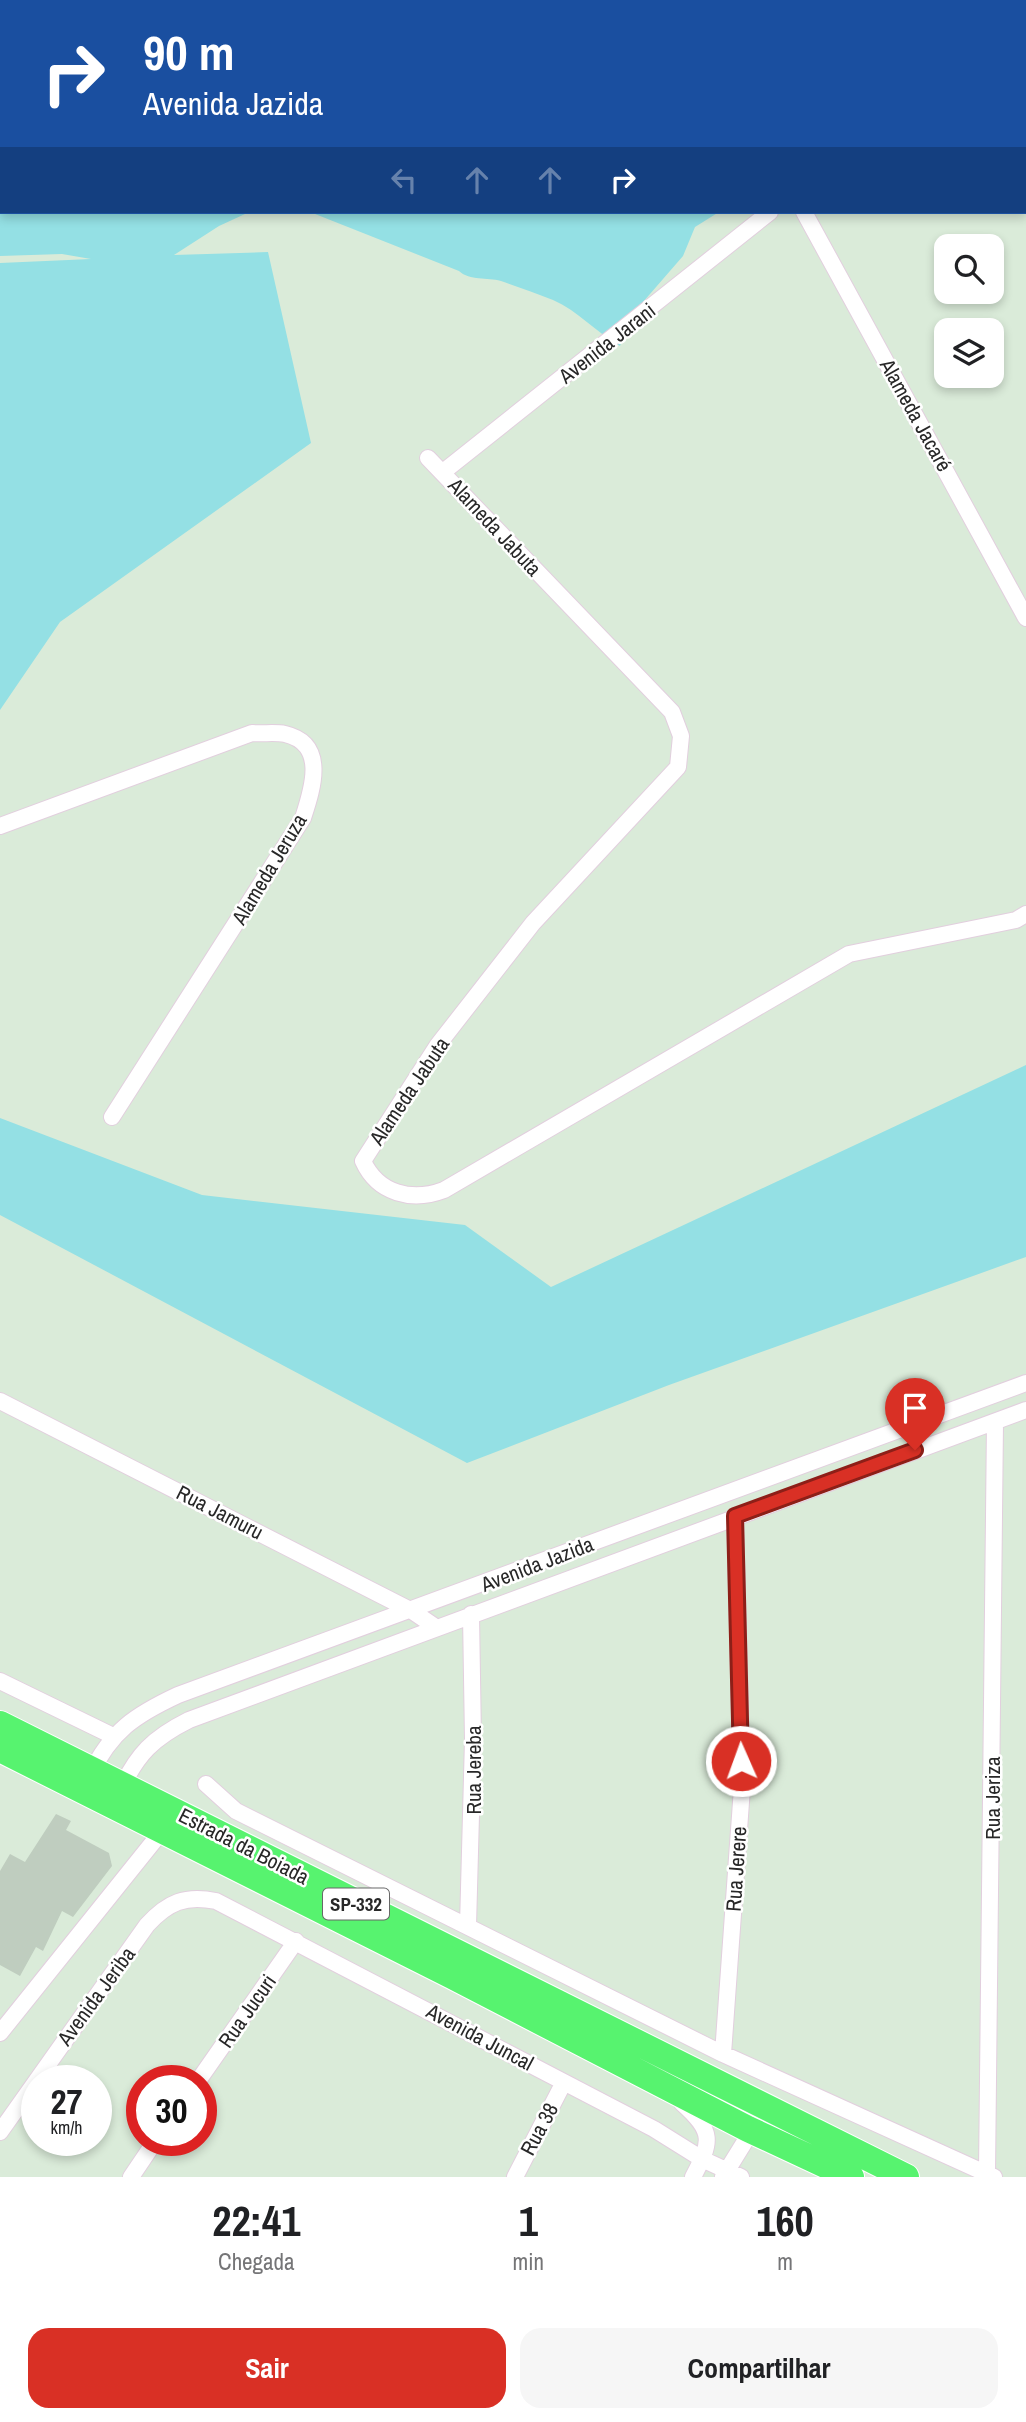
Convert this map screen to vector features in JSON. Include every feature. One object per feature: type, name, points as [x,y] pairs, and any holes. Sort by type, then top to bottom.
[{"type":"main road","name":"Estrada da Boiada","points":[[0,1724],[88,1780],[118,1795],[416,1934],[714,2080]]},
{"type":"main road","name":"Estrada da Boiada","points":[[0,1749],[88,1780]]},
{"type":"main road","name":"Estrada da Boiada","points":[[118,1795],[162,1831],[665,2087]]},
{"type":"main road","points":[[714,2080],[744,2104],[748,2129]]},
{"type":"main road","name":"SP-332","points":[[714,2080],[906,2177]]},
{"type":"main road","name":"SP-332","points":[[665,2087],[851,2177]]},
{"type":"street","name":"Avenida Jarani","points":[[443,472],[767,214]]},
{"type":"street","name":"Alameda Jacaré","points":[[805,214],[1026,618]]},
{"type":"street","name":"Alameda Jabuta","points":[[428,458],[672,712],[681,736],[680,755],[678,767],[533,923],[437,1046],[363,1161],[377,1183],[402,1195],[426,1197],[444,1190],[849,954],[1016,919],[1026,914]]},
{"type":"street","name":"Alameda Jeruza","points":[[0,827],[252,733],[287,734],[304,744],[314,764],[315,781],[303,818],[111,1117]]},
{"type":"street","name":"Avenida Jazida","points":[[88,1780],[113,1736],[138,1714],[178,1695],[1026,1383]]},
{"type":"street","name":"Rua Jeriza","points":[[990,2175],[995,1422],[1006,1411],[1006,1405],[1003,1400],[988,1397],[979,1410],[981,1415],[995,1422]]},
{"type":"street","name":"Rua Jamuru","points":[[0,1401],[412,1611],[437,1628]]},
{"type":"street","name":"Avenida Jazida","points":[[118,1795],[135,1761],[159,1735],[189,1720],[1026,1410]]},
{"type":"street","name":"Rua Jerere","points":[[723,2054],[742,1788],[735,1516],[745,1501],[728,1492],[719,1509],[735,1516]]},
{"type":"street","name":"Rua Jereba","points":[[468,1926],[473,1766],[471,1614]]},
{"type":"street","points":[[0,1681],[113,1736]]},
{"type":"street","points":[[206,1784],[236,1811],[723,2054],[990,2175]]},
{"type":"street","points":[[0,2032],[162,1831]]},
{"type":"street","name":"Avenida Jeriba","points":[[0,2132],[147,1925],[163,1908],[181,1899],[216,1901]]},
{"type":"street","name":"Avenida Juncal","points":[[216,1901],[654,2129],[730,2175]]},
{"type":"street","name":"Rua Jucuri","points":[[209,2065],[296,1941]]},
{"type":"street","name":"Rua 38","points":[[515,2177],[564,2082]]},
{"type":"street","points":[[665,2087],[703,2124],[708,2141],[702,2160],[692,2177]]},
{"type":"street","points":[[730,2175],[748,2129]]},
{"type":"street","points":[[131,2177],[145,2156]]},
{"type":"shaded area","points":[[0,214],[245,214],[219,226],[174,255],[268,252],[311,443],[60,622],[0,710],[0,263],[91,259],[62,254],[0,256]]},
{"type":"shaded area","points":[[315,214],[716,214],[695,227],[683,256],[630,317],[620,346],[553,300],[501,281],[468,276]]},
{"type":"shaded area","points":[[1026,1065],[1026,1257],[669,1385],[467,1463],[0,1215],[0,1118],[202,1195],[465,1225],[551,1287]]},
{"type":"building","points":[[56,1814],[71,1821],[66,1830],[109,1853],[112,1866],[73,1917],[62,1911],[43,1951],[36,1947],[20,1976],[0,1965],[0,1871],[10,1854],[25,1862]]},
{"type":"route","points":[[741,1761],[735,1516],[915,1450]]}]
